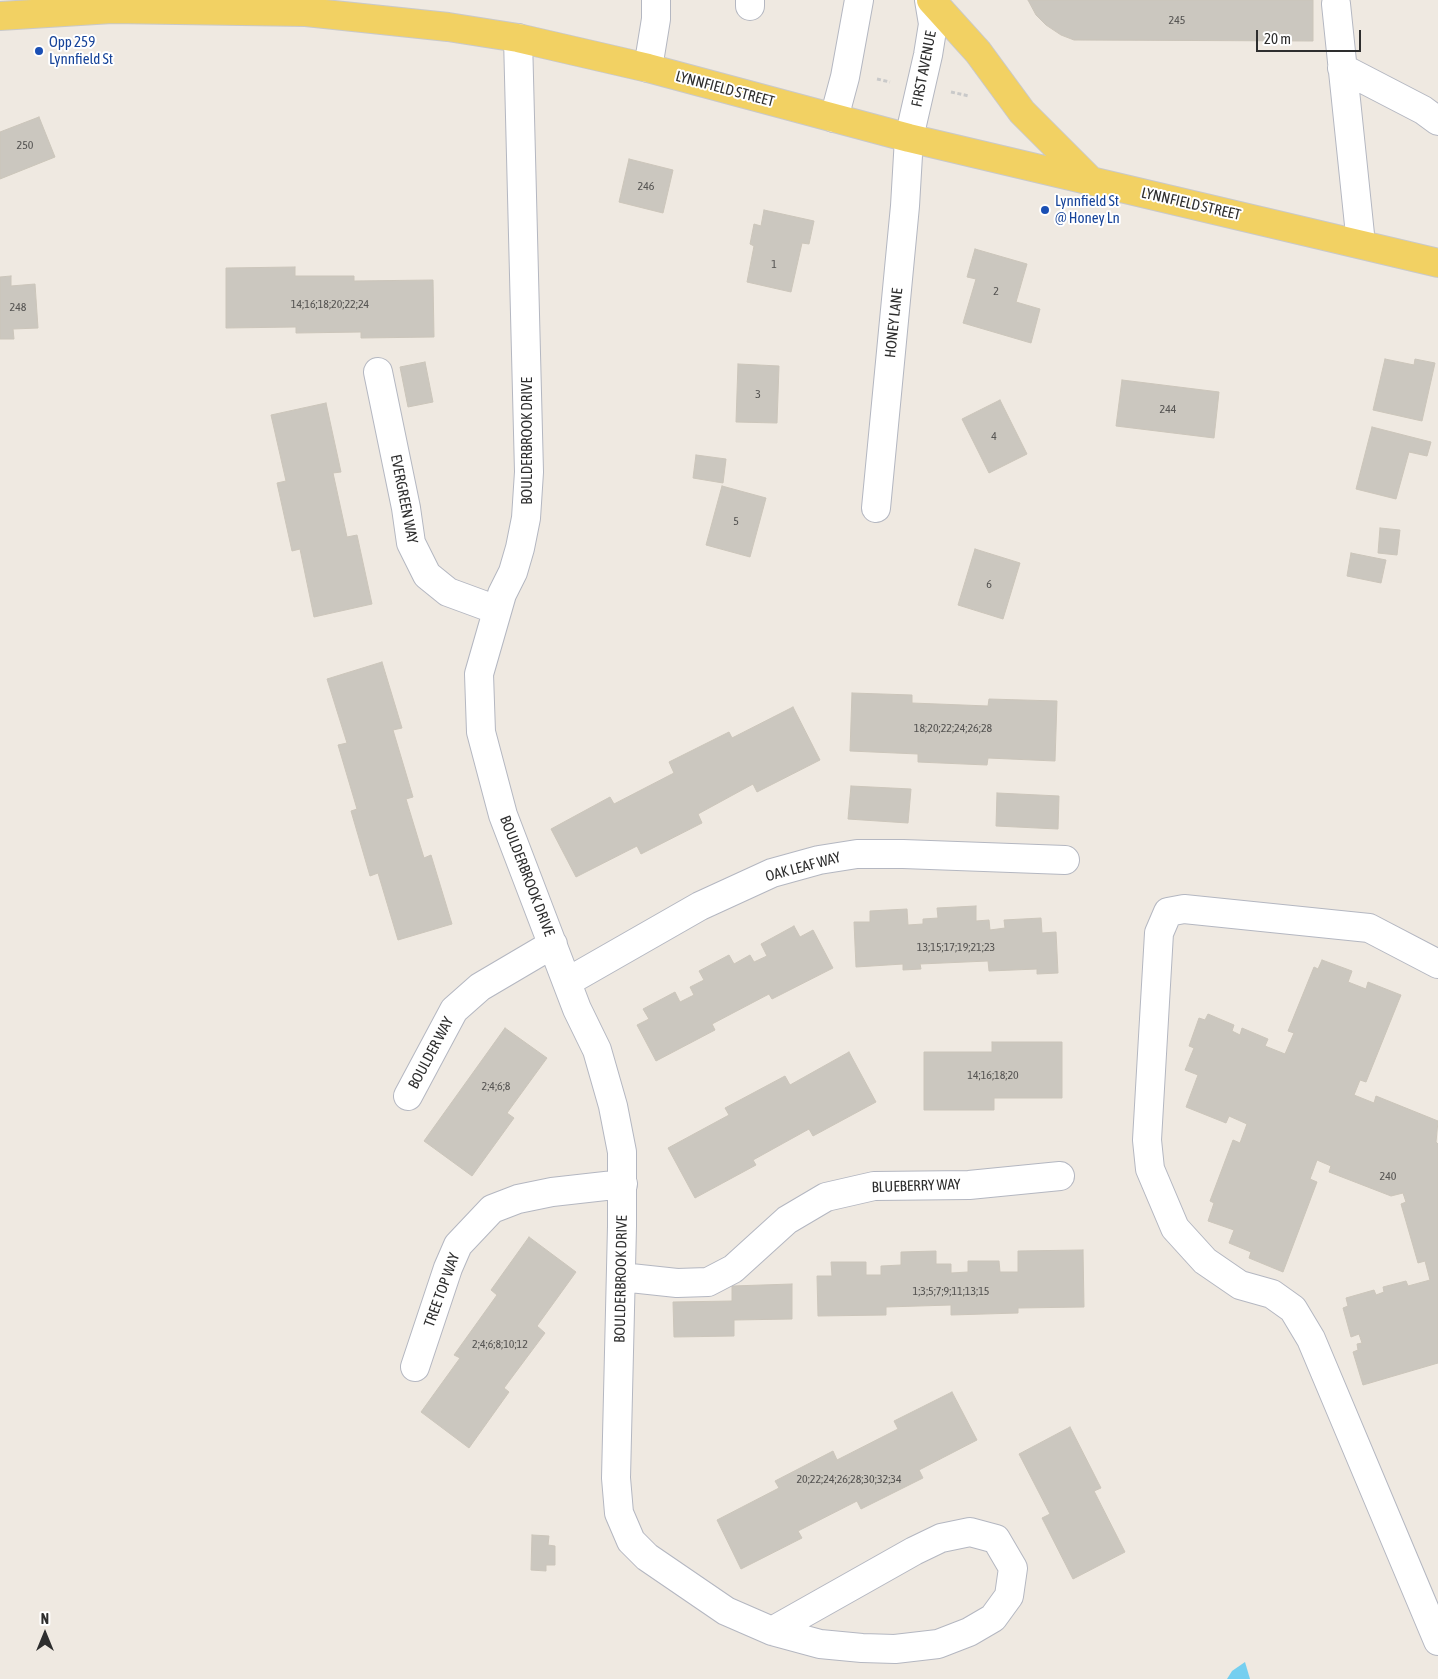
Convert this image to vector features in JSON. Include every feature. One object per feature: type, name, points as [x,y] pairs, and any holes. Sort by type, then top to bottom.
[{"type":"main road","points":[[930,0],[978,52],[1022,112],[1089,180]]},
{"type":"main road","name":"LYNNFIELD STREET","points":[[0,16],[112,9],[305,6],[518,38],[648,68],[909,138],[1438,263]]},
{"type":"street","points":[[648,68],[656,19],[656,0]]},
{"type":"street","points":[[834,118],[859,0]]},
{"type":"street","name":"FIRST AVENUE","points":[[909,138],[933,24],[930,0]]},
{"type":"street","points":[[1336,4],[1361,244]]},
{"type":"street","name":"BOULDERBROOK DRIVE","points":[[518,38],[529,472],[526,518],[520,548],[498,610],[479,674],[481,732],[504,815],[568,982],[597,1050],[613,1106],[622,1152],[623,1184],[616,1478],[619,1513],[631,1541],[647,1557],[726,1611],[772,1630],[820,1644],[862,1648],[895,1648],[938,1644],[969,1632],[993,1618],[1009,1596],[1013,1568],[996,1539],[970,1532],[941,1538],[772,1630]]},
{"type":"street","points":[[1342,68],[1423,110],[1438,121]]},
{"type":"street","name":"HONEY LANE","points":[[876,508],[905,206],[909,138]]},
{"type":"street","name":"EVERGREEN WAY","points":[[378,372],[406,508],[411,543],[427,575],[448,592],[498,610]]},
{"type":"street","name":"OAK LEAF WAY","points":[[568,982],[700,906],[772,873],[819,860],[857,854],[1065,860]]},
{"type":"street","points":[[1438,964],[1370,928],[1184,909],[1168,912],[1159,932],[1147,1140],[1150,1169],[1175,1228],[1204,1261],[1240,1285],[1272,1294],[1293,1309],[1311,1339],[1438,1641]]},
{"type":"street","name":"BOULDER WAY","points":[[408,1096],[454,1010],[480,986],[553,944]]},
{"type":"street","name":"BLUEBERRY WAY","points":[[621,1278],[677,1283],[708,1282],[733,1269],[786,1220],[826,1197],[874,1186],[969,1185],[1060,1176]]},
{"type":"street","name":"TREE TOP WAY","points":[[415,1367],[448,1268],[458,1245],[492,1209],[518,1199],[552,1192],[623,1184]]},
{"type":"path","points":[[876,79],[890,82]]},
{"type":"path","points":[[949,92],[975,98]]},
{"type":"water","points":[[1245,1662],[1250,1679],[1227,1679],[1232,1671]]},
{"type":"building","points":[[1028,0],[1313,0],[1313,41],[1074,40],[1061,35],[1046,25],[1036,15]]},
{"type":"building","points":[[39,117],[55,157],[0,179],[0,132]]},
{"type":"building","points":[[629,159],[673,170],[663,213],[619,202]]},
{"type":"building","points":[[764,210],[814,221],[809,244],[802,243],[791,292],[747,282],[754,246],[750,244],[754,224],[761,226]]},
{"type":"building","points":[[975,249],[1027,264],[1016,302],[1040,309],[1031,343],[963,323],[976,279],[967,277]]},
{"type":"building","points":[[295,267],[295,276],[354,276],[354,281],[433,280],[434,337],[361,338],[361,332],[296,333],[296,327],[226,328],[226,268]]},
{"type":"building","points":[[11,276],[11,286],[35,284],[38,328],[13,329],[14,339],[0,339],[0,277]]},
{"type":"building","points":[[1385,359],[1414,365],[1415,359],[1435,363],[1422,421],[1373,410]]},
{"type":"building","points":[[425,362],[433,402],[408,407],[400,367]]},
{"type":"building","points":[[738,364],[779,366],[777,423],[736,422]]},
{"type":"building","points":[[1122,380],[1219,392],[1214,438],[1116,426]]},
{"type":"building","points":[[1000,400],[1027,454],[989,473],[962,419]]},
{"type":"building","points":[[326,403],[341,472],[333,473],[347,537],[357,535],[372,604],[314,617],[300,549],[292,551],[277,483],[286,481],[271,415]]},
{"type":"building","points":[[1372,427],[1431,442],[1427,456],[1409,452],[1396,499],[1356,489]]},
{"type":"building","points":[[696,455],[726,459],[723,483],[693,478]]},
{"type":"building","points":[[722,486],[766,498],[750,557],[706,545]]},
{"type":"building","points":[[1380,528],[1400,530],[1397,555],[1378,553]]},
{"type":"building","points":[[975,549],[1020,563],[1003,619],[958,605]]},
{"type":"building","points":[[1351,553],[1386,560],[1381,583],[1347,576]]},
{"type":"building","points":[[382,662],[402,728],[393,730],[413,797],[406,799],[424,858],[431,855],[452,924],[398,940],[378,873],[370,876],[351,811],[357,809],[338,745],[347,743],[327,679]]},
{"type":"building","points":[[852,693],[912,695],[912,703],[988,706],[989,699],[1057,701],[1055,761],[988,758],[987,765],[918,762],[918,754],[850,751]]},
{"type":"building","points":[[793,707],[820,760],[757,792],[753,784],[698,814],[702,823],[641,854],[637,846],[576,877],[551,829],[610,797],[614,804],[674,773],[669,762],[729,732],[732,738]]},
{"type":"building","points":[[851,786],[911,789],[908,823],[848,819]]},
{"type":"building","points":[[997,793],[1059,796],[1058,829],[996,826]]},
{"type":"building","points":[[976,906],[976,921],[989,920],[990,930],[1005,928],[1004,920],[1041,918],[1042,933],[1056,932],[1058,973],[1037,974],[1037,969],[989,971],[988,961],[920,964],[921,969],[903,970],[903,964],[856,967],[854,922],[870,922],[870,911],[907,909],[908,925],[923,924],[923,919],[938,918],[937,908]]},
{"type":"building","points":[[794,926],[800,937],[813,930],[833,968],[772,999],[769,994],[712,1024],[715,1030],[656,1061],[637,1025],[649,1019],[643,1009],[675,992],[680,1002],[694,995],[690,987],[704,980],[699,971],[729,955],[734,964],[750,955],[754,962],[767,956],[761,944]]},
{"type":"building","points":[[1322,960],[1352,971],[1348,982],[1366,989],[1368,982],[1401,995],[1366,1082],[1360,1080],[1354,1095],[1374,1103],[1376,1096],[1438,1121],[1436,1142],[1438,1144],[1438,1363],[1363,1385],[1353,1352],[1358,1350],[1357,1344],[1362,1343],[1359,1334],[1351,1337],[1343,1308],[1348,1306],[1346,1298],[1374,1290],[1376,1295],[1384,1292],[1383,1287],[1406,1281],[1408,1286],[1430,1280],[1425,1261],[1418,1263],[1401,1204],[1406,1202],[1403,1193],[1391,1196],[1329,1172],[1331,1166],[1317,1160],[1310,1179],[1317,1182],[1283,1272],[1249,1258],[1251,1252],[1229,1243],[1234,1230],[1208,1221],[1214,1203],[1210,1201],[1233,1140],[1240,1143],[1247,1124],[1229,1116],[1226,1123],[1186,1107],[1198,1075],[1185,1070],[1194,1048],[1189,1046],[1199,1018],[1205,1020],[1208,1014],[1234,1025],[1232,1031],[1240,1035],[1242,1028],[1268,1039],[1265,1046],[1285,1054],[1294,1033],[1288,1031],[1314,967],[1318,969]]},
{"type":"building","points":[[505,1028],[547,1058],[507,1113],[514,1118],[472,1176],[424,1141]]},
{"type":"building","points":[[992,1042],[1062,1042],[1062,1098],[994,1098],[994,1110],[924,1110],[924,1052],[992,1052]]},
{"type":"building","points":[[849,1052],[876,1102],[813,1136],[809,1129],[753,1160],[756,1165],[695,1198],[668,1148],[729,1115],[725,1108],[785,1076],[790,1085]]},
{"type":"building","points":[[529,1237],[576,1272],[537,1326],[545,1333],[504,1388],[509,1392],[469,1448],[421,1412],[460,1358],[454,1355],[497,1295],[491,1290]]},
{"type":"building","points":[[1083,1250],[1084,1307],[1018,1308],[1018,1313],[951,1315],[951,1305],[886,1307],[886,1315],[818,1316],[817,1276],[832,1276],[831,1262],[866,1262],[866,1275],[881,1275],[881,1266],[901,1265],[901,1252],[936,1251],[936,1264],[951,1264],[951,1273],[968,1272],[968,1261],[999,1261],[1000,1272],[1018,1272],[1018,1251]]},
{"type":"building","points":[[792,1284],[792,1319],[734,1320],[734,1336],[674,1337],[673,1302],[732,1301],[732,1286]]},
{"type":"building","points":[[952,1392],[977,1440],[919,1470],[923,1478],[861,1509],[857,1501],[798,1531],[802,1538],[741,1569],[717,1520],[779,1488],[775,1481],[833,1451],[837,1460],[898,1429],[894,1421]]},
{"type":"building","points":[[1070,1427],[1101,1488],[1094,1491],[1125,1552],[1073,1579],[1042,1518],[1050,1514],[1019,1454]]},
{"type":"building","points":[[532,1535],[549,1536],[548,1545],[555,1546],[555,1565],[546,1565],[546,1571],[531,1570]]},
{"type":"place","name":"Opp 259 Lynnfield St","points":[[39,51]]},
{"type":"place","name":"Lynnfield St @ Honey Ln","points":[[1045,210]]}]
